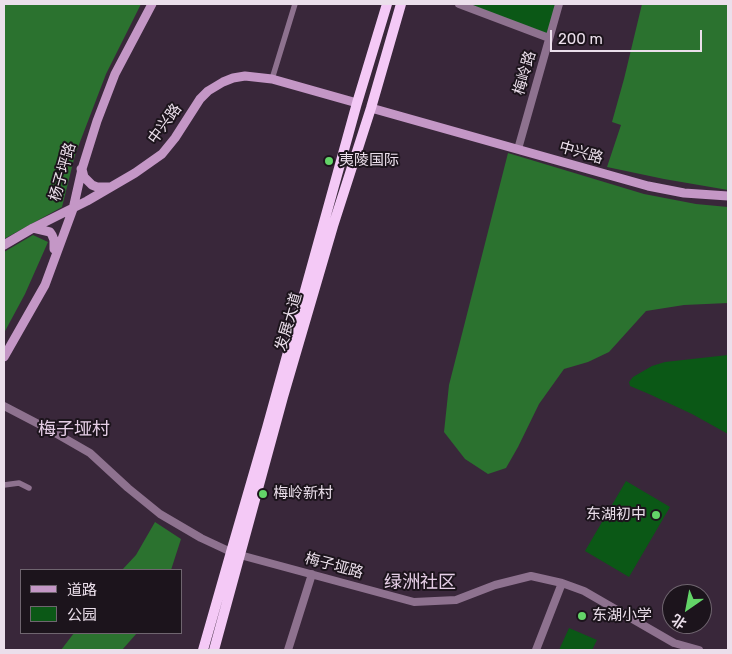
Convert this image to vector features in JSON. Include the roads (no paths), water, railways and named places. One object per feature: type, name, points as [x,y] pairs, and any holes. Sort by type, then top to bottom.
[{"type":"highway","name":"发展大道","points":[[214,650],[235,553],[267,428],[357,103],[387,4]]},
{"type":"highway","name":"发展大道","points":[[204,650],[283,397],[401,4]]},
{"type":"main road","name":"杨子坪路","points":[[4,346],[40,284],[70,210],[93,118],[109,75],[146,4]]},
{"type":"main road","name":"杨子坪路","points":[[80,169],[115,74],[152,4]]},
{"type":"main road","name":"中兴路","points":[[4,245],[136,173],[162,154],[175,138],[200,99],[208,91],[233,78],[245,76],[272,79],[357,103]]},
{"type":"main road","name":"中兴路","points":[[371,108],[648,186],[684,193],[728,196]]},
{"type":"main road","points":[[80,169],[84,177],[92,185],[97,187],[113,186]]},
{"type":"main road","points":[[4,357],[45,285],[58,251],[70,210]]},
{"type":"main road","points":[[33,228],[50,232],[54,240],[54,250]]},
{"type":"street","points":[[272,79],[295,4]]},
{"type":"street","points":[[458,4],[549,38]]},
{"type":"street","name":"梅岭路","points":[[518,149],[559,4]]},
{"type":"street","name":"梅子垭路","points":[[4,406],[90,454],[160,514],[201,538],[235,553],[414,602],[456,600],[494,585],[531,576],[562,583],[584,591],[674,643],[699,650]]},
{"type":"street","points":[[4,485],[19,483],[29,488]]},
{"type":"street","points":[[288,650],[312,574]]},
{"type":"street","points":[[536,650],[562,583]]},
{"type":"place","name":"夷陵国际","points":[[329,161]]},
{"type":"place","name":"梅岭新村","points":[[263,494]]},
{"type":"place","name":"东湖初中","points":[[656,515]]},
{"type":"place","name":"东湖小学","points":[[582,616]]},
{"type":"district","name":"梅子垭村","points":[[74,430]]},
{"type":"district","name":"绿洲社区","points":[[420,583]]}]
